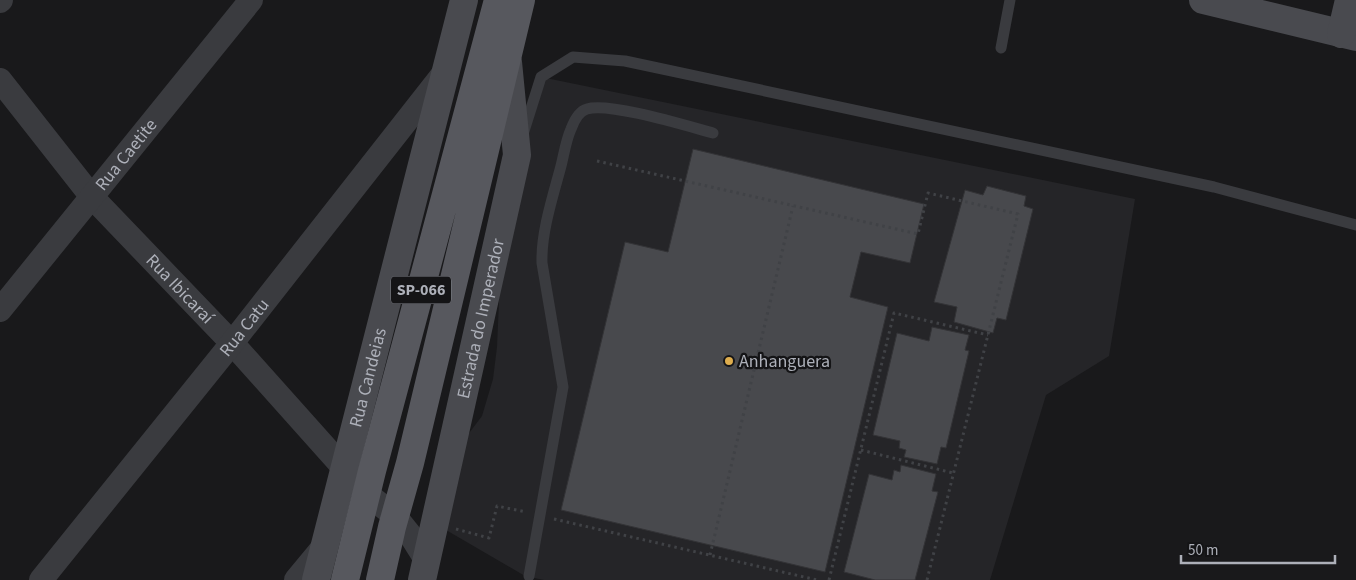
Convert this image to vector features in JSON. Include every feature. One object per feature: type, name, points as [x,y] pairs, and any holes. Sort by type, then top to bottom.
[{"type":"main road","name":"Rua Candeias","points":[[316,580],[464,0]]},
{"type":"main road","name":"SP-066","points":[[345,580],[498,0]]},
{"type":"main road","name":"SP-066","points":[[380,580],[410,463],[520,0]]},
{"type":"main road","points":[[1203,0],[1349,36],[1349,0]]},
{"type":"main road","name":"Estrada do Imperador","points":[[424,570],[517,155],[507,56]]},
{"type":"main road","points":[[395,516],[431,509],[437,512]]},
{"type":"street","name":"Rua Caetite","points":[[0,310],[251,0]]},
{"type":"street","name":"Rua Catu","points":[[41,580],[232,343],[444,73]]},
{"type":"street","name":"Rua Ibicaraí","points":[[0,80],[92,196],[232,343],[367,494],[395,516],[411,536],[424,570]]},
{"type":"street","points":[[296,580],[325,545]]},
{"type":"lane","points":[[1000,48],[1010,0]]},
{"type":"lane","points":[[517,155],[542,77],[573,57],[616,60],[1214,187],[1356,225]]},
{"type":"lane","points":[[529,576],[563,387],[542,263],[542,248],[570,129],[584,109],[594,107],[612,108],[713,133]]},
{"type":"path","points":[[597,161],[918,234],[928,193],[1018,214],[927,580]]},
{"type":"path","points":[[710,555],[794,206]]},
{"type":"path","points":[[829,580],[894,313],[988,335]]},
{"type":"path","points":[[861,450],[954,473]]},
{"type":"path","points":[[437,512],[489,538],[497,506],[817,580]]},
{"type":"shaded area","points":[[541,77],[1135,199],[1109,356],[1046,395],[990,580],[544,580],[525,576],[434,523],[448,461],[482,416],[493,379],[497,347],[499,302],[493,263]]},
{"type":"building","name":"Anhanguera","points":[[693,149],[924,204],[910,263],[861,252],[850,297],[888,307],[825,572],[561,510],[625,242],[668,252]]},
{"type":"building","points":[[987,186],[1026,196],[1024,206],[1033,209],[1006,320],[997,318],[993,333],[954,322],[957,307],[934,302],[965,190],[983,195]]},
{"type":"building","points":[[932,327],[969,335],[965,350],[969,351],[946,448],[941,447],[937,464],[904,457],[906,450],[899,448],[900,441],[873,435],[897,333],[929,341]]},
{"type":"building","points":[[901,465],[936,474],[932,491],[938,492],[915,580],[875,580],[844,572],[869,474],[892,480],[894,470],[900,472]]},
{"type":"place","name":"Anhanguera","points":[[729,361]]}]
